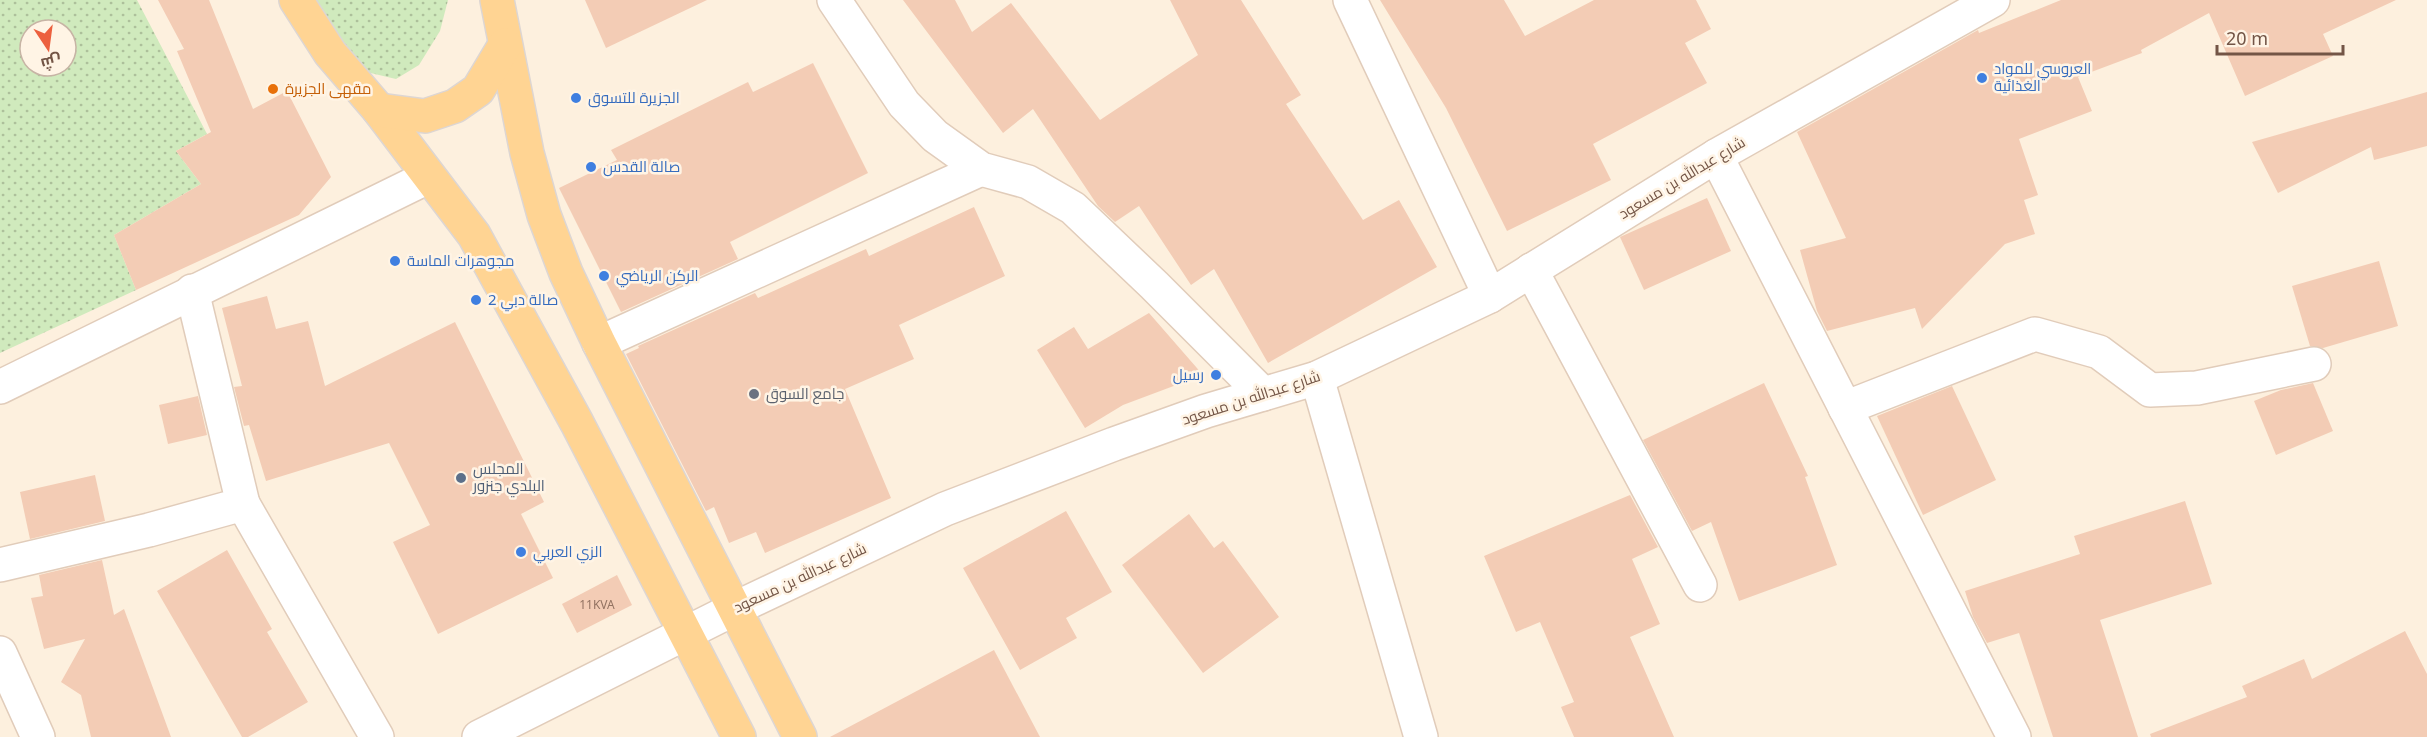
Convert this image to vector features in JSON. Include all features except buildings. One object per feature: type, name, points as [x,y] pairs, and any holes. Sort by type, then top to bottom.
[{"type":"main road","points":[[296,0],[330,53],[379,110],[474,235],[510,297],[739,737]]},
{"type":"main road","points":[[497,0],[527,153],[544,215],[566,273],[599,343],[800,737]]},
{"type":"main road","points":[[379,110],[425,116],[455,106],[478,90],[505,45]]},
{"type":"street","points":[[834,0],[904,105],[935,136],[981,169],[1028,182],[1073,208],[1263,394]]},
{"type":"street","points":[[1350,0],[1490,296]]},
{"type":"street","name":"شارع عبدالله بن مسعود","points":[[479,737],[734,609],[945,510],[1114,444],[1317,378],[1490,296],[1716,156],[1994,0]]},
{"type":"street","points":[[1716,156],[2014,737]]},
{"type":"street","points":[[599,343],[981,169]]},
{"type":"street","points":[[0,387],[428,177]]},
{"type":"street","points":[[1531,270],[1700,585]]},
{"type":"street","points":[[192,291],[243,504],[377,737]]},
{"type":"street","points":[[1845,408],[2036,334],[2099,352],[2150,390],[2197,388],[2314,364]]},
{"type":"street","points":[[1317,378],[1421,737]]},
{"type":"street","points":[[0,566],[149,530],[243,504]]},
{"type":"street","points":[[0,653],[38,737]]},
{"type":"green space","points":[[0,0],[137,0],[207,134],[176,151],[201,184],[114,235],[136,290],[0,353]]},
{"type":"green space","points":[[307,0],[448,0],[440,31],[419,65],[396,79],[362,71]]},
{"type":"place","name":"العروسي للمواد الغذائية","points":[[1982,78]]},
{"type":"place","name":"مقهى الجزيرة","points":[[273,89]]},
{"type":"place","name":"الجزيرة للتسوق","points":[[576,98]]},
{"type":"place","name":"صالة القدس","points":[[591,167]]},
{"type":"place","name":"مجوهرات الماسة","points":[[395,261]]},
{"type":"place","name":"الركن الرياضي","points":[[604,276]]},
{"type":"place","name":"صالة دبي 2","points":[[476,300]]},
{"type":"place","name":"رسيل","points":[[1216,375]]},
{"type":"place","name":"جامع السوق","points":[[754,394]]},
{"type":"place","name":"المجلس البلدي جنزور","points":[[461,478]]},
{"type":"place","name":"الزي العربي","points":[[521,552]]}]
